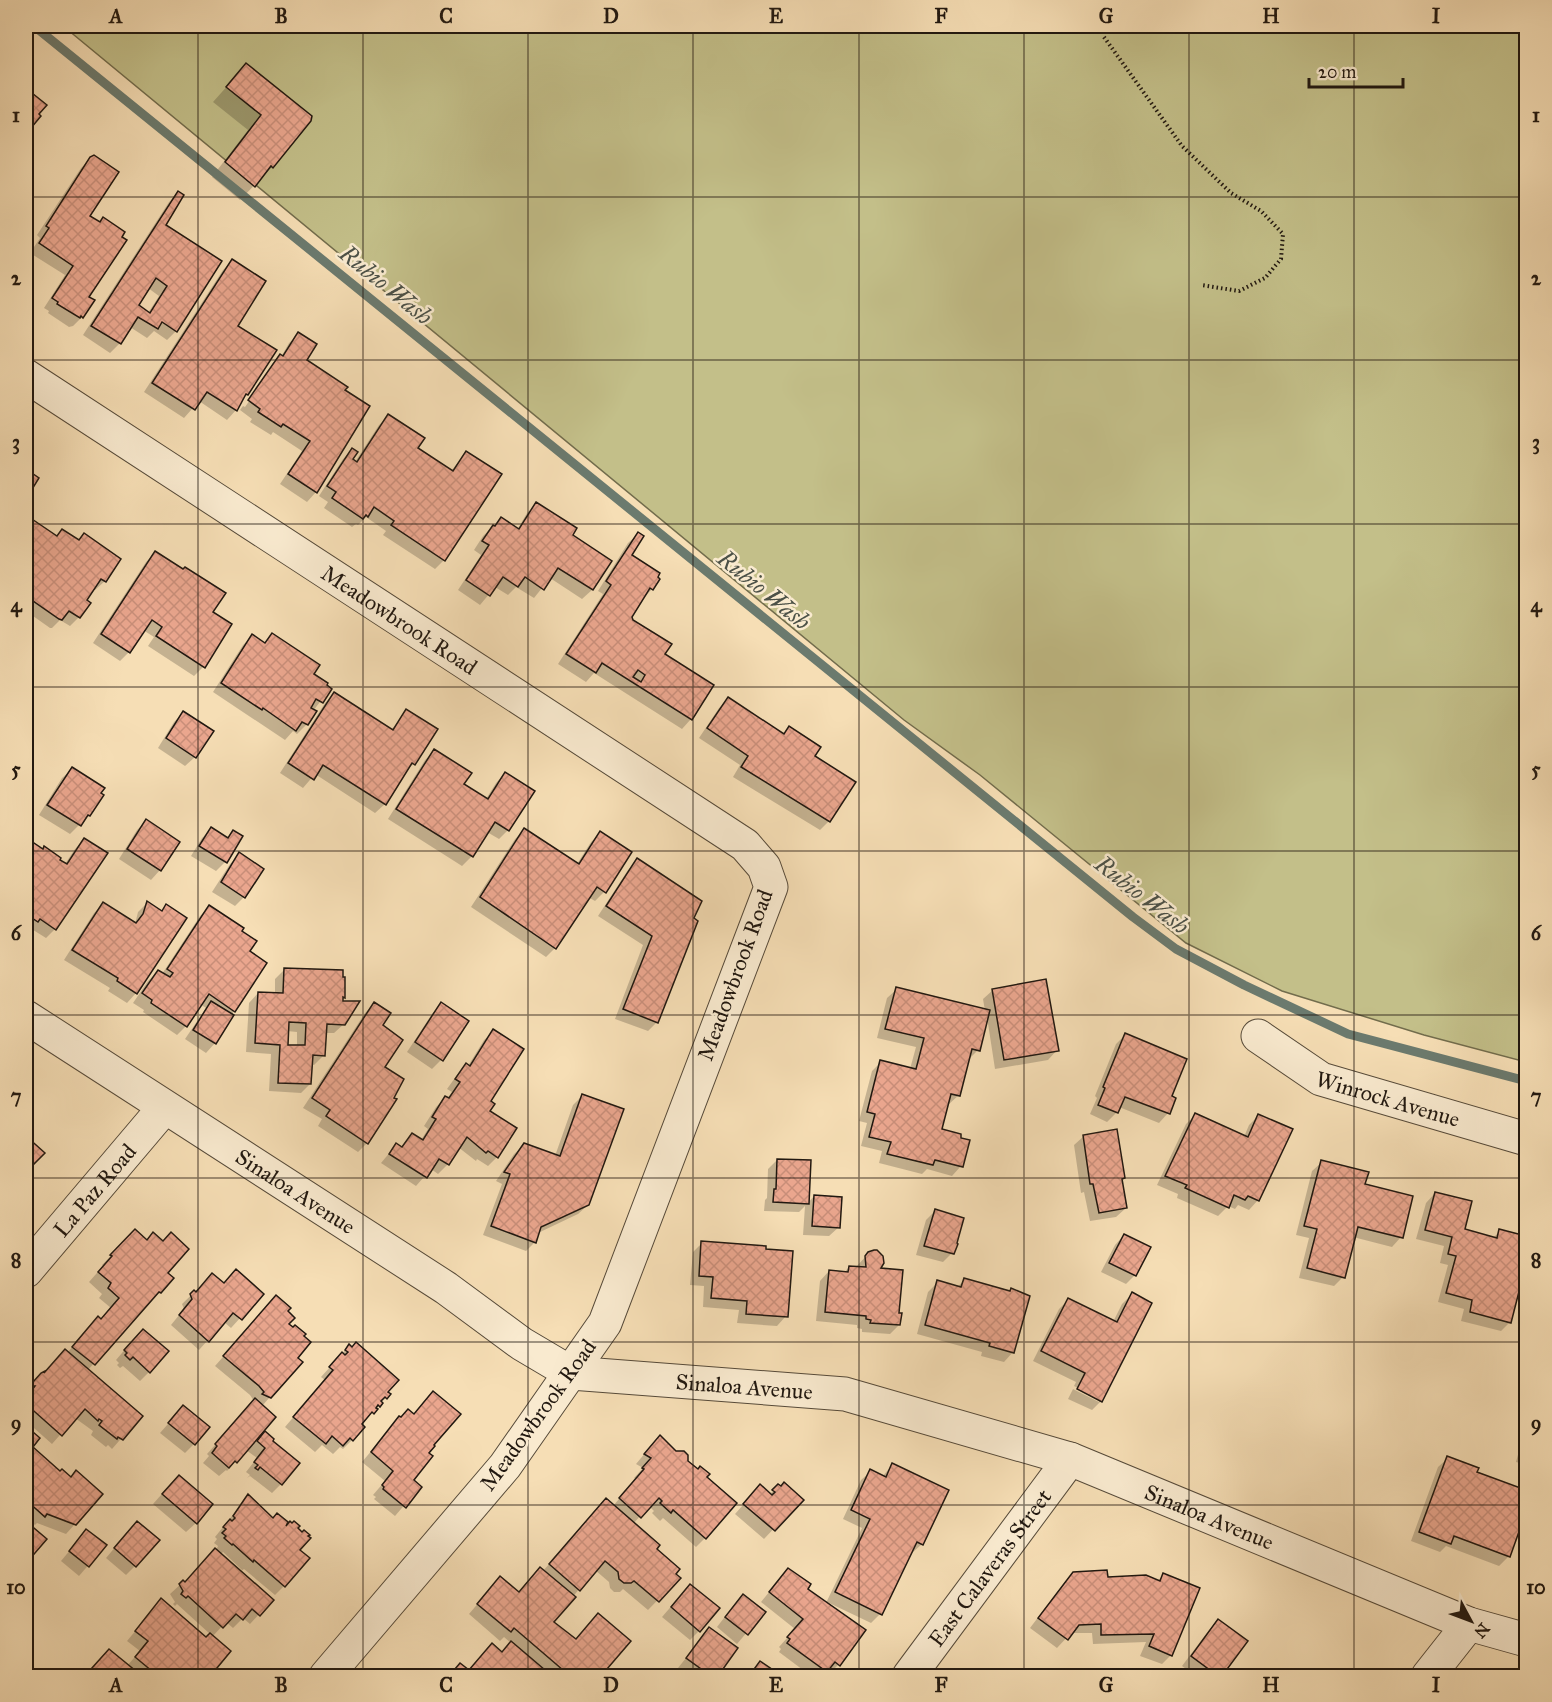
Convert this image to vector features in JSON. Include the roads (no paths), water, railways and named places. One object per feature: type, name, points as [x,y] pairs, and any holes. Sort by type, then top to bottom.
[{"type":"street","name":"Meadowbrook Road","points":[[26,376],[745,845],[765,867],[771,887],[605,1323],[505,1466],[326,1677]]},
{"type":"street","name":"Sinaloa Avenue","points":[[26,1017],[446,1288],[522,1344],[571,1373],[845,1394],[1070,1459],[1469,1624],[1527,1640]]},
{"type":"street","name":"Winrock Avenue","points":[[1258,1036],[1321,1079],[1527,1139]]},
{"type":"street","name":"La Paz Road","points":[[26,1271],[164,1108]]},
{"type":"street","name":"East Calaveras Street","points":[[909,1677],[1070,1459]]},
{"type":"street","points":[[1428,1677],[1469,1624]]},
{"type":"waterway","name":"Rubio Wash","points":[[34,26],[1133,917],[1176,949],[1244,985],[1348,1034],[1526,1081]]}]
